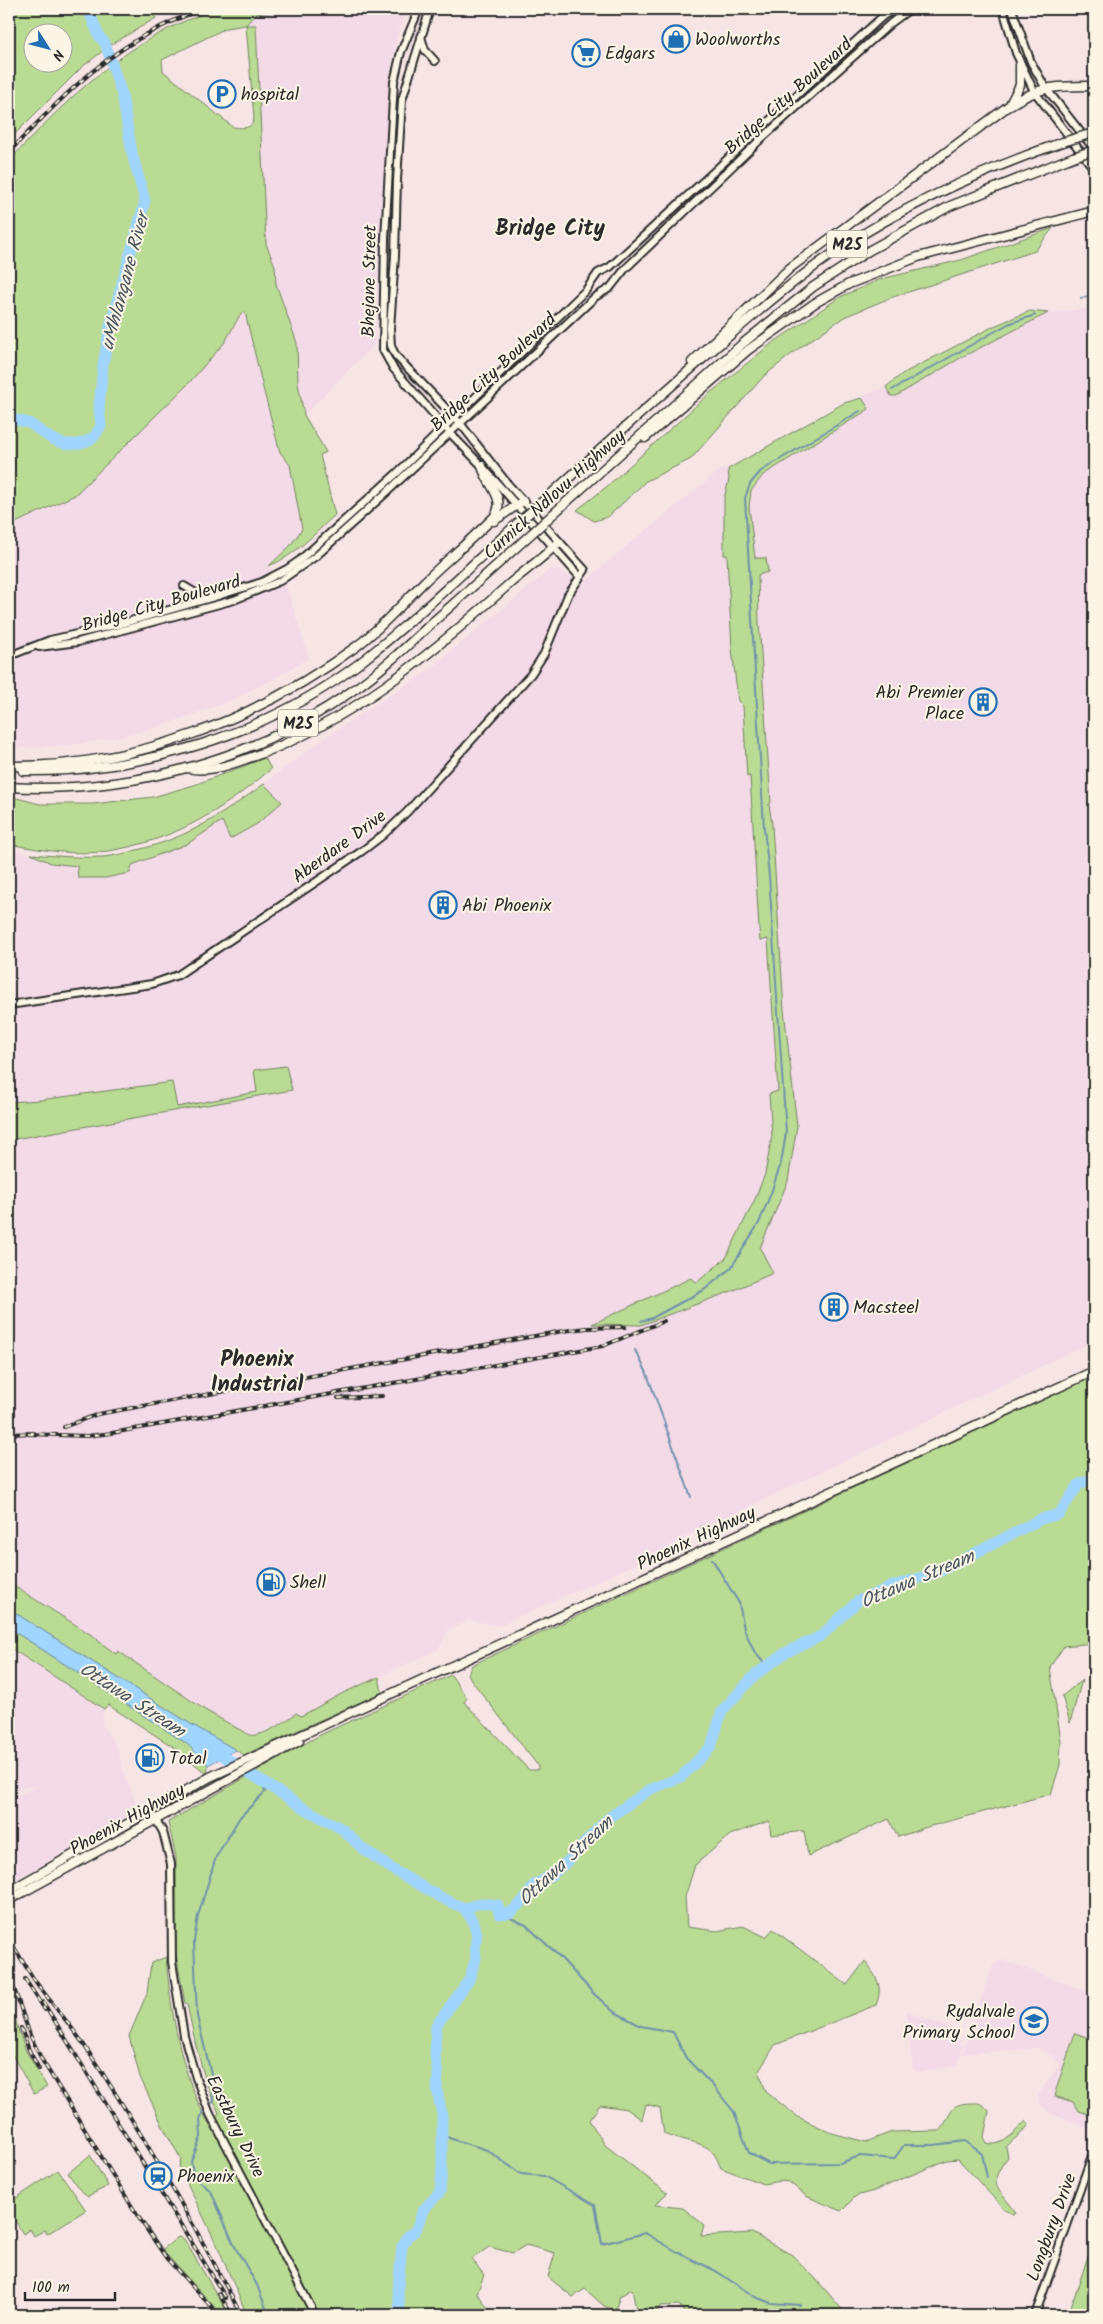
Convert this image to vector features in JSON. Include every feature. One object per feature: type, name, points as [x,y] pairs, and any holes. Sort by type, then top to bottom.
[{"type":"main road","points":[[1007,107],[1016,95],[1020,84],[1020,65]]},
{"type":"main road","points":[[661,394],[736,318],[790,268],[1007,107],[1045,87],[1094,86]]},
{"type":"main road","name":"Curnick Ndlovu Highway","points":[[9,771],[72,769],[143,759],[235,732],[274,715],[318,692],[359,663],[550,495],[661,394],[786,288],[870,230],[948,187],[1004,163],[1092,134]]},
{"type":"main road","name":"Curnick Ndlovu Highway","points":[[9,787],[59,788],[92,786],[185,768],[218,758],[264,740],[311,716],[384,667],[741,345],[832,275],[901,232],[950,206],[1074,156],[1094,150]]},
{"type":"main road","points":[[611,462],[676,413],[748,350],[830,294],[918,257],[1094,210]]},
{"type":"main road","points":[[9,766],[70,763],[149,747],[216,725],[271,700],[306,680],[358,645],[498,512],[500,503],[484,475],[482,466]]},
{"type":"main road","points":[[478,532],[519,504]]},
{"type":"main road","points":[[185,768],[201,770],[227,766],[296,740],[325,725],[371,695],[435,648],[556,545]]},
{"type":"main road","name":"Phoenix Highway","points":[[9,1891],[150,1810],[210,1778],[262,1757],[311,1732],[1094,1371]]},
{"type":"main road","name":"Phoenix Highway","points":[[9,1900],[226,1782],[262,1757]]},
{"type":"street","name":"Bhejane Street","points":[[419,9],[401,52],[394,82],[385,238],[383,350],[393,368],[450,433],[556,545],[579,576]]},
{"type":"street","name":"Bhejane Street","points":[[430,9],[420,36],[402,100],[390,339],[396,356],[460,423],[519,504]]},
{"type":"street","name":"Bridge City Boulevard","points":[[9,656],[262,582],[287,569],[352,519],[454,417],[586,290],[598,273],[610,267],[883,16],[893,9]]},
{"type":"street","points":[[893,9],[898,18]]},
{"type":"street","name":"Bridge City Boulevard","points":[[51,643],[122,630],[258,591],[295,572],[450,433],[595,297],[610,288],[625,269],[760,139],[910,9]]},
{"type":"street","points":[[1003,9],[1020,65],[1034,92],[1094,169]]},
{"type":"street","points":[[1012,9],[1028,54],[1045,87],[1094,150]]},
{"type":"street","points":[[420,36],[426,50],[435,60]]},
{"type":"street","name":"Bhejane Street","points":[[556,545],[585,570]]},
{"type":"street","name":"Aberdare Drive","points":[[9,1005],[152,984],[178,975],[362,851],[407,812],[531,674],[544,654],[564,602],[579,576],[585,570]]},
{"type":"street","points":[[184,586],[206,599]]},
{"type":"street","name":"Eastbury Drive","points":[[150,1810],[163,1832],[171,1864],[172,1962],[184,2036],[196,2078],[210,2114],[315,2315]]},
{"type":"street","name":"Longbury Drive","points":[[1035,2315],[1094,2150]]},
{"type":"shaded area","points":[[292,9],[375,9],[406,12],[397,37],[390,75],[375,344],[304,415],[298,383],[297,343],[276,284],[275,266],[266,244],[256,25],[246,25],[255,14]]},
{"type":"shaded area","points":[[1094,308],[1094,1341],[688,1536],[649,1558],[498,1626],[469,1620],[448,1630],[439,1649],[343,1693],[301,1716],[296,1713],[276,1726],[254,1736],[239,1731],[205,1710],[119,1651],[116,1654],[50,1608],[9,1583],[9,849],[31,854],[66,857],[105,857],[155,846],[183,836],[222,815],[327,736],[426,672],[552,568],[584,583],[720,470],[728,469],[844,403],[886,387],[902,374],[1012,317],[1030,311],[1048,313]]},
{"type":"shaded area","points":[[245,312],[280,451],[290,465],[302,529],[290,546],[269,566],[287,588],[309,658],[270,681],[230,701],[167,724],[123,736],[78,744],[9,749],[9,526],[55,506],[137,434],[188,384],[225,342],[241,313]]},
{"type":"shaded area","points":[[9,1647],[104,1709],[102,1724],[117,1748],[125,1777],[139,1810],[9,1883],[9,1796],[20,1795],[39,1785],[9,1790]]},
{"type":"shaded area","name":"Rydalvale Primary School","points":[[1002,1960],[1094,1994],[1094,2123],[1092,2130],[1050,2113],[1041,2106],[1038,2095],[1059,2065],[1054,2057],[1037,2048],[962,2054],[993,1965]]},
{"type":"shaded area","points":[[906,2011],[953,2029],[954,2035],[960,2040],[959,2044],[963,2046],[957,2066],[919,2072],[913,2069]]},
{"type":"green space","points":[[9,9],[149,9],[156,18],[112,44],[82,67],[9,140]]},
{"type":"green space","points":[[218,9],[292,9],[255,14],[246,25],[256,25],[266,244],[275,266],[276,284],[297,343],[298,383],[304,415],[326,452],[320,455],[335,515],[296,550],[269,566],[290,546],[302,529],[290,465],[280,452],[245,312],[241,313],[225,342],[188,384],[75,495],[9,526],[9,161],[54,115],[102,72],[128,52],[186,20]],"holes":[[[246,25],[254,118],[249,126],[244,128],[233,127],[163,71],[162,60],[226,28]]]},
{"type":"green space","points":[[1053,228],[1035,251],[890,298],[844,317],[798,349],[764,376],[691,459],[646,481],[608,517],[594,521],[577,510],[605,488],[710,393],[771,344],[840,297],[881,279],[961,260]]},
{"type":"green space","points":[[1030,311],[1048,313],[962,357],[896,396],[891,396],[886,387],[902,374],[994,326]]},
{"type":"green space","points":[[862,398],[869,409],[763,475],[751,491],[749,507],[755,558],[766,558],[768,572],[758,575],[759,623],[771,803],[769,804],[784,1010],[797,1126],[788,1181],[760,1248],[773,1273],[732,1291],[641,1325],[592,1324],[691,1278],[696,1283],[726,1258],[765,1174],[772,1136],[769,1094],[778,1091],[768,939],[760,941],[750,776],[747,777],[743,706],[738,701],[732,649],[727,555],[724,555],[724,499],[729,479],[728,469],[844,403]]},
{"type":"green space","points":[[265,758],[271,769],[253,784],[196,822],[154,840],[108,851],[83,853],[9,844],[9,796],[40,804],[93,804],[153,797],[194,785]]},
{"type":"green space","points":[[264,784],[282,802],[257,824],[230,839],[222,821],[187,844],[132,865],[130,873],[105,878],[78,878],[77,866],[51,863],[31,854],[103,857],[156,845],[204,824]]},
{"type":"green space","points":[[286,1066],[292,1090],[9,1140],[9,1102],[40,1100],[172,1082],[177,1107],[257,1092],[254,1070]]},
{"type":"green space","points":[[1094,1376],[1094,1643],[1064,1646],[1050,1667],[1061,1741],[1060,1765],[1051,1794],[927,1827],[898,1837],[889,1819],[808,1856],[804,1831],[771,1835],[769,1821],[730,1835],[695,1865],[685,1897],[687,1927],[717,1931],[743,1926],[766,1937],[773,1929],[847,1985],[865,1961],[878,1981],[879,1992],[876,2005],[775,2045],[759,2071],[766,2092],[798,2117],[832,2133],[866,2142],[892,2132],[939,2131],[951,2111],[958,2105],[963,2104],[980,2104],[989,2111],[984,2137],[987,2143],[993,2144],[1003,2141],[1026,2121],[1029,2125],[1006,2147],[1008,2157],[997,2175],[996,2182],[997,2187],[1016,2213],[1014,2215],[1003,2208],[958,2159],[947,2160],[874,2191],[856,2196],[841,2211],[806,2196],[789,2182],[780,2181],[763,2184],[721,2168],[714,2154],[705,2146],[664,2134],[660,2108],[646,2104],[642,2120],[627,2109],[600,2105],[589,2120],[605,2145],[667,2193],[655,2205],[683,2208],[704,2225],[701,2236],[752,2233],[792,2255],[847,2315],[686,2315],[679,2305],[661,2306],[657,2311],[637,2315],[632,2289],[620,2296],[615,2310],[604,2306],[585,2289],[573,2297],[548,2277],[555,2253],[526,2245],[513,2253],[489,2247],[472,2259],[484,2275],[477,2293],[487,2307],[500,2315],[247,2315],[217,2245],[179,2166],[181,2159],[163,2127],[140,2077],[129,2036],[147,1993],[151,1963],[166,1957],[174,2021],[179,2044],[192,2088],[210,2125],[219,2113],[208,2087],[200,2060],[187,2004],[185,2003],[176,1954],[176,1857],[168,1822],[320,1735],[451,1675],[467,1698],[464,1702],[529,1770],[538,1770],[538,1766],[472,1681],[468,1674],[472,1665]]},
{"type":"green space","points":[[9,1583],[98,1639],[116,1654],[118,1651],[205,1710],[249,1735],[267,1731],[296,1713],[301,1716],[343,1693],[379,1677],[382,1692],[244,1755],[189,1723],[9,1609]]},
{"type":"green space","points":[[9,1628],[186,1743],[208,1765],[207,1774],[175,1748],[108,1705],[104,1709],[9,1647]]},
{"type":"green space","points":[[1082,1680],[1070,1723],[1062,1696]]},
{"type":"green space","points":[[9,1988],[17,2026],[26,2051],[47,2087],[34,2094],[9,2049]]},
{"type":"green space","points":[[1075,2033],[1094,2040],[1094,2106],[1091,2115],[1078,2111],[1073,2102],[1054,2096]]},
{"type":"green space","points":[[90,2155],[108,2186],[88,2196],[79,2189],[68,2173]]},
{"type":"green space","points":[[58,2170],[86,2210],[47,2234],[45,2230],[34,2236],[30,2229],[23,2234],[14,2218],[9,2221],[9,2203]]},
{"type":"green space","points":[[178,2237],[184,2239],[229,2315],[222,2315],[162,2250]]},
{"type":"green space","points":[[1094,2240],[1094,2315],[1068,2315]]},
{"type":"water","points":[[9,1609],[189,1723],[236,1750],[208,1765],[186,1743],[9,1628]]},
{"type":"waterway","name":"uMhlangane River","points":[[9,418],[29,423],[52,439],[65,444],[78,444],[87,441],[94,437],[101,426],[99,408],[103,365],[110,326],[145,201],[132,153],[122,95],[105,43],[99,36],[88,9]]},
{"type":"waterway","points":[[1081,298],[1094,296]]},
{"type":"waterway","points":[[892,390],[1008,324],[1035,315]]},
{"type":"waterway","points":[[641,1321],[652,1318],[704,1290],[731,1268],[759,1223],[781,1163],[786,1133],[769,876],[764,828],[745,498],[750,484],[761,471],[860,411]]},
{"type":"waterway","points":[[635,1350],[646,1371],[691,1497]]},
{"type":"waterway","name":"Ottawa Stream","points":[[212,1749],[302,1807],[342,1829],[362,1848],[395,1871],[446,1900],[464,1908],[482,1903],[498,1905],[499,1914],[510,1913],[525,1899],[534,1885],[553,1874],[569,1860],[607,1819],[649,1790],[681,1777],[711,1747],[722,1711],[755,1675],[785,1653],[821,1636],[858,1601],[893,1586],[939,1572],[1041,1519],[1059,1514],[1079,1484],[1094,1478]]},
{"type":"waterway","points":[[701,1526],[703,1532]]},
{"type":"waterway","points":[[712,1559],[739,1603],[744,1629],[755,1653],[767,1666]]},
{"type":"waterway","points":[[212,2103],[214,2101],[212,2078],[197,2016],[194,1941],[198,1916],[216,1857],[240,1817],[265,1792],[263,1783]]},
{"type":"waterway","points":[[400,2315],[398,2288],[402,2246],[408,2236],[416,2230],[423,2210],[440,2192],[442,2115],[437,2089],[436,2026],[469,1980],[476,1958],[477,1934],[472,1920],[464,1908]]},
{"type":"waterway","points":[[504,1915],[526,1925],[613,2011],[641,2026],[673,2032],[686,2058],[715,2088],[734,2112],[749,2153],[769,2164],[840,2163],[860,2156],[894,2159],[904,2145],[934,2145],[965,2141],[982,2154],[987,2177]]},
{"type":"waterway","points":[[203,2111],[200,2120],[201,2137],[191,2162],[194,2177],[211,2191],[234,2245],[257,2285],[267,2311],[266,2315]]},
{"type":"waterway","points":[[442,2133],[449,2138],[487,2150],[521,2174],[544,2176],[595,2205],[602,2244],[645,2233],[681,2254],[716,2271],[755,2297],[771,2303],[800,2305]]},
{"type":"railway","points":[[9,152],[53,107],[97,68],[121,50],[146,34],[204,9]]},
{"type":"railway","points":[[28,1434],[87,1436],[112,1433],[603,1346],[664,1321]]},
{"type":"railway","points":[[64,1427],[98,1414],[563,1331],[625,1327]]},
{"type":"railway","points":[[338,1398],[382,1396]]},
{"type":"railway","points":[[9,1434],[34,1433]]},
{"type":"railway","points":[[9,1940],[38,1985],[84,2045],[147,2144],[205,2246],[241,2315]]},
{"type":"railway","points":[[9,1974],[30,2035],[42,2060],[139,2218],[167,2259],[219,2315]]},
{"type":"railway","points":[[25,1979],[45,2010]]},
{"type":"railway","points":[[43,2002],[226,2298]]},
{"type":"railway","points":[[21,2028],[29,2050],[39,2069]]},
{"type":"railway","points":[[219,2294],[232,2315]]},
{"type":"place","name":"Woolworths","points":[[676,39]]},
{"type":"place","name":"Edgars","points":[[586,53]]},
{"type":"place","name":"hospital","points":[[222,94]]},
{"type":"place","name":"Abi Premier Place","points":[[983,702]]},
{"type":"place","name":"Abi Phoenix","points":[[443,905]]},
{"type":"place","name":"Macsteel","points":[[834,1307]]},
{"type":"place","name":"Shell","points":[[271,1582]]},
{"type":"place","name":"Total","points":[[150,1758]]},
{"type":"place","name":"Rydalvale Primary School","points":[[1034,2021]]},
{"type":"place","name":"Phoenix","points":[[158,2176]]},
{"type":"district","name":"Bridge City","points":[[550,227]]},
{"type":"district","name":"Phoenix Industrial","points":[[257,1370]]}]
